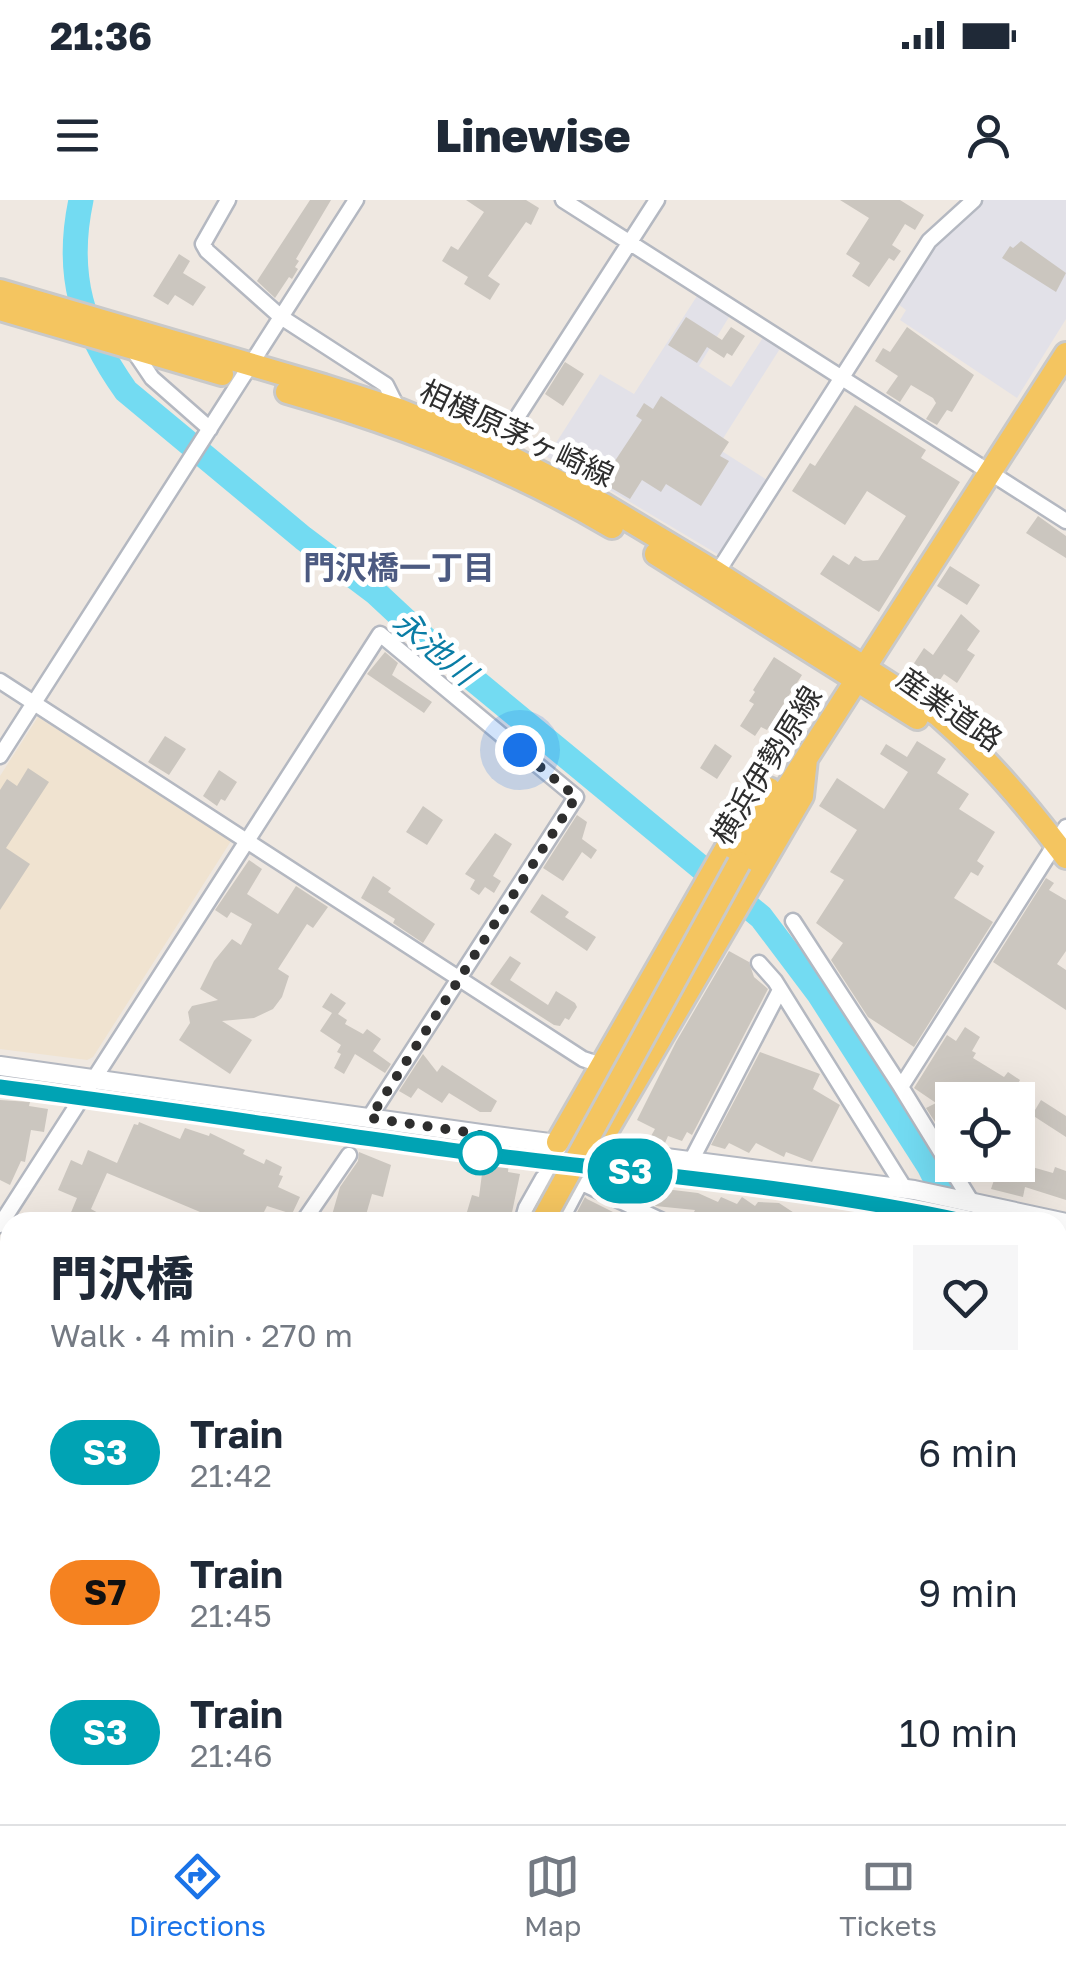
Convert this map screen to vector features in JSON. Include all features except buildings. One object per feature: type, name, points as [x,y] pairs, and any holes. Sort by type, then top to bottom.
[{"type":"main road","points":[[0,291],[73,322]]},
{"type":"main road","points":[[0,309],[73,322]]},
{"type":"main road","name":"相模原茅ヶ崎線","points":[[73,322],[120,331],[396,426],[552,494],[859,673]]},
{"type":"main road","name":"横浜伊勢原線","points":[[548,1212],[741,862],[1066,354]]},
{"type":"main road","name":"相模原茅ヶ崎線","points":[[246,373],[398,410],[496,450],[604,505],[716,573],[859,673]]},
{"type":"main road","name":"産業道路","points":[[859,673],[1011,789],[1062,842]]},
{"type":"main road","points":[[558,1142],[696,901],[741,862]]},
{"type":"main road","points":[[598,1147],[727,925],[741,862]]},
{"type":"street","points":[[228,200],[203,244],[208,252],[281,317],[386,385],[398,410]]},
{"type":"street","points":[[0,756],[356,200]]},
{"type":"street","points":[[563,200],[1066,521]]},
{"type":"street","points":[[496,450],[657,200]]},
{"type":"street","points":[[716,573],[928,241],[974,200]]},
{"type":"street","points":[[120,331],[152,378],[209,430]]},
{"type":"street","points":[[9,1212],[380,634],[576,797],[370,1118]]},
{"type":"street","points":[[0,682],[583,1058],[604,1066]]},
{"type":"street","points":[[901,1086],[1062,842]]},
{"type":"street","points":[[794,921],[901,1086],[967,1200]]},
{"type":"street","points":[[759,963],[909,1189]]},
{"type":"street","points":[[691,1161],[780,990]]},
{"type":"street","points":[[0,1066],[909,1189],[1016,1212]]},
{"type":"street","points":[[310,1212],[350,1154]]},
{"type":"street","points":[[525,1212],[544,1178],[580,1184],[643,1212]]},
{"type":"street","points":[[565,1212],[580,1184]]},
{"type":"shaded area","points":[[984,200],[1066,200],[1066,319],[1017,398],[900,320],[906,310],[898,304],[932,251]]},
{"type":"shaded area","points":[[697,296],[729,317],[699,366],[731,387],[764,336],[781,347],[717,448],[767,480],[719,555],[547,457],[600,374],[634,394]]},
{"type":"shaded area","points":[[38,717],[231,841],[93,1057],[87,1060],[0,1049],[0,776]]},
{"type":"waterway","name":"永池川","points":[[81,200],[75,253],[81,300],[98,346],[126,391],[303,538],[376,593],[434,647],[761,917],[819,994],[929,1166],[952,1212]]},
{"type":"railway","points":[[0,1087],[465,1152],[781,1190],[916,1212]]},
{"type":"train","name":"S3","points":[[0,1087],[923,1212]]},
{"type":"district","name":"門沢橋一丁目","points":[[399,567]]},
{"type":"route","points":[[480,1153],[480,1134],[370,1118],[576,797],[520,750]]}]
